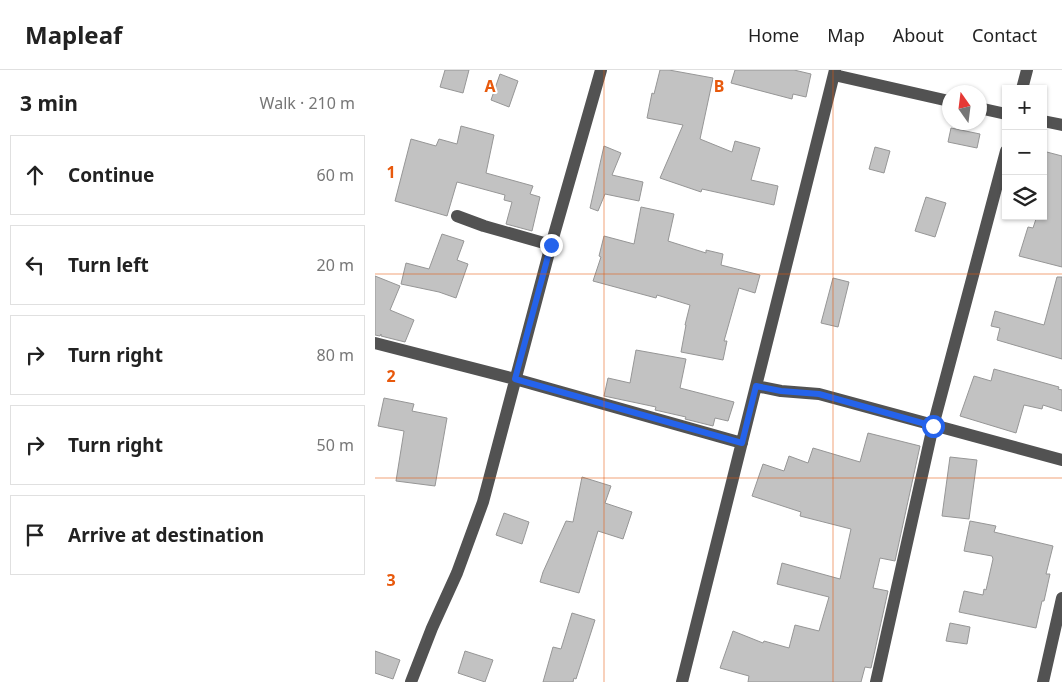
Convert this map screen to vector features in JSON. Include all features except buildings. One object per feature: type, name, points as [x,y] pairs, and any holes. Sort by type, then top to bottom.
[{"type":"street","points":[[411,682],[432,628],[457,573],[483,502],[551,245],[601,70]]},
{"type":"street","points":[[1023,85],[1027,70]]},
{"type":"street","points":[[682,682],[834,73],[942,99]]},
{"type":"street","points":[[987,110],[1002,113]]},
{"type":"street","points":[[1047,122],[1062,125]]},
{"type":"street","points":[[877,682],[933,426],[1002,166]]},
{"type":"street","points":[[457,216],[484,226],[551,245]]},
{"type":"street","points":[[375,343],[515,379],[742,443]]},
{"type":"street","points":[[756,386],[781,391],[819,394],[1062,460]]},
{"type":"street","points":[[1043,682],[1062,598]]},
{"type":"route","points":[[551,245],[515,379],[742,443],[756,386],[781,391],[819,394],[933,426]]}]
